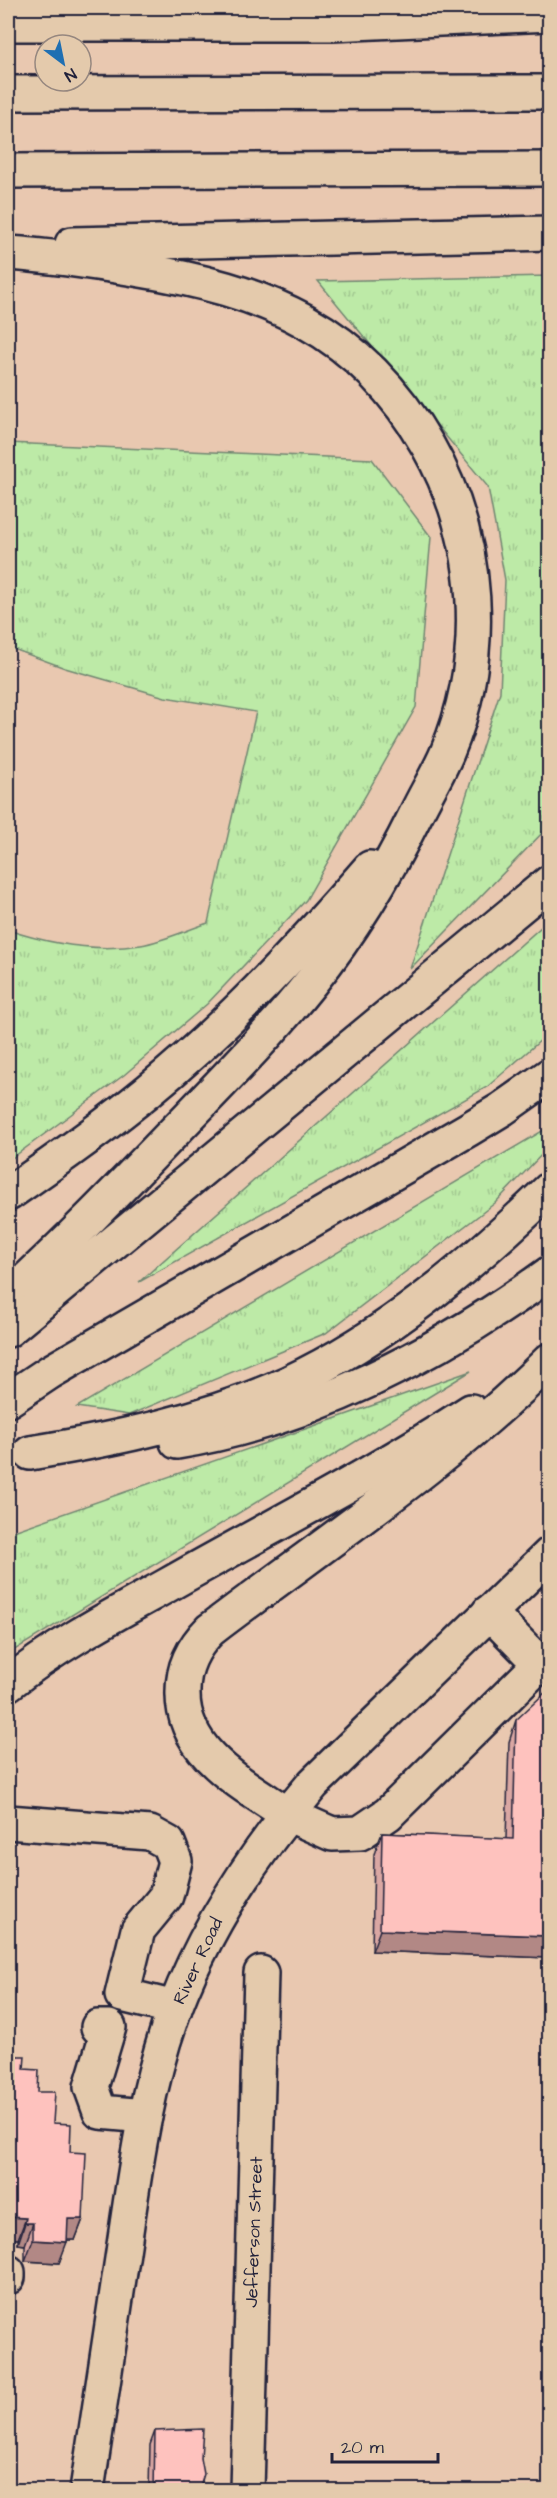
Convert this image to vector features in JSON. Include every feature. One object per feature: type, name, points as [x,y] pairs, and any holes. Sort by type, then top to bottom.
[{"type":"main road","points":[[475,8],[549,12]]},
{"type":"main road","points":[[8,24],[332,24],[549,12]]},
{"type":"main road","points":[[8,93],[549,92]]},
{"type":"main road","points":[[8,171],[549,169]]},
{"type":"main road","points":[[8,246],[549,232]]},
{"type":"main road","points":[[8,253],[94,262],[177,276],[230,289],[266,301],[330,336],[356,358],[401,406],[437,462],[449,492],[468,555],[473,632],[467,686],[448,750],[399,848],[359,917],[313,980],[286,1012],[155,1151],[8,1297]]},
{"type":"main road","points":[[8,1194],[113,1119],[183,1062],[342,901],[419,808]]},
{"type":"main road","points":[[8,1330],[549,882]]},
{"type":"main road","points":[[8,1400],[50,1372],[478,1124],[549,1075]]},
{"type":"main road","points":[[19,1454],[124,1435],[186,1419],[253,1397],[306,1374],[396,1320],[464,1266],[549,1189]]},
{"type":"main road","points":[[19,1454],[93,1452],[171,1443],[223,1432],[295,1410],[374,1377],[430,1349],[549,1273]]},
{"type":"main road","points":[[8,1684],[32,1665],[86,1631],[444,1428],[491,1398],[549,1353]]},
{"type":"main road","points":[[489,1612],[540,1664],[388,1814],[360,1833],[332,1834],[287,1814],[224,1770],[200,1747],[191,1733],[185,1717],[183,1680],[196,1645],[210,1630],[433,1465],[481,1426],[549,1360]]},
{"type":"main road","name":"River Road","points":[[87,2490],[145,2116],[154,2074],[176,2008],[204,1942],[243,1874],[287,1814],[341,1755],[549,1554]]},
{"type":"main road","points":[[8,1822],[150,1833],[168,1843],[175,1861],[166,1896],[138,1930],[122,1995],[103,2027],[91,2087],[100,2112],[145,2116]]},
{"type":"main road","name":"Jefferson Street","points":[[247,2490],[261,1973]]},
{"type":"main road","points":[[122,1995],[176,2008]]},
{"type":"main road","points":[[8,2272],[8,2277]]},
{"type":"green space","points":[[549,276],[549,826],[410,969],[500,692],[505,580],[488,487],[318,281]]},
{"type":"green space","points":[[8,443],[372,459],[431,537],[416,707],[306,900],[207,1004],[124,1075],[8,1161],[8,930],[57,943],[108,948],[149,943],[208,923],[256,712],[165,697],[65,668],[8,647]]},
{"type":"green space","points":[[549,920],[549,1033],[487,1087],[139,1282]]},
{"type":"green space","points":[[549,1127],[549,1147],[495,1203],[326,1333],[129,1415],[77,1407]]},
{"type":"green space","points":[[471,1371],[8,1654],[8,1533]]},
{"type":"building","points":[[549,1689],[549,1936],[380,1930],[382,1833],[513,1839],[516,1720]]},
{"type":"building","points":[[12,2056],[25,2056],[24,2069],[39,2070],[38,2092],[55,2092],[53,2123],[71,2124],[70,2152],[86,2153],[83,2219],[68,2219],[67,2242],[33,2240],[33,2223],[25,2223],[26,2218],[8,2217],[8,2069],[11,2069]]},
{"type":"building","points":[[203,2429],[202,2490],[154,2490],[155,2431]]}]
